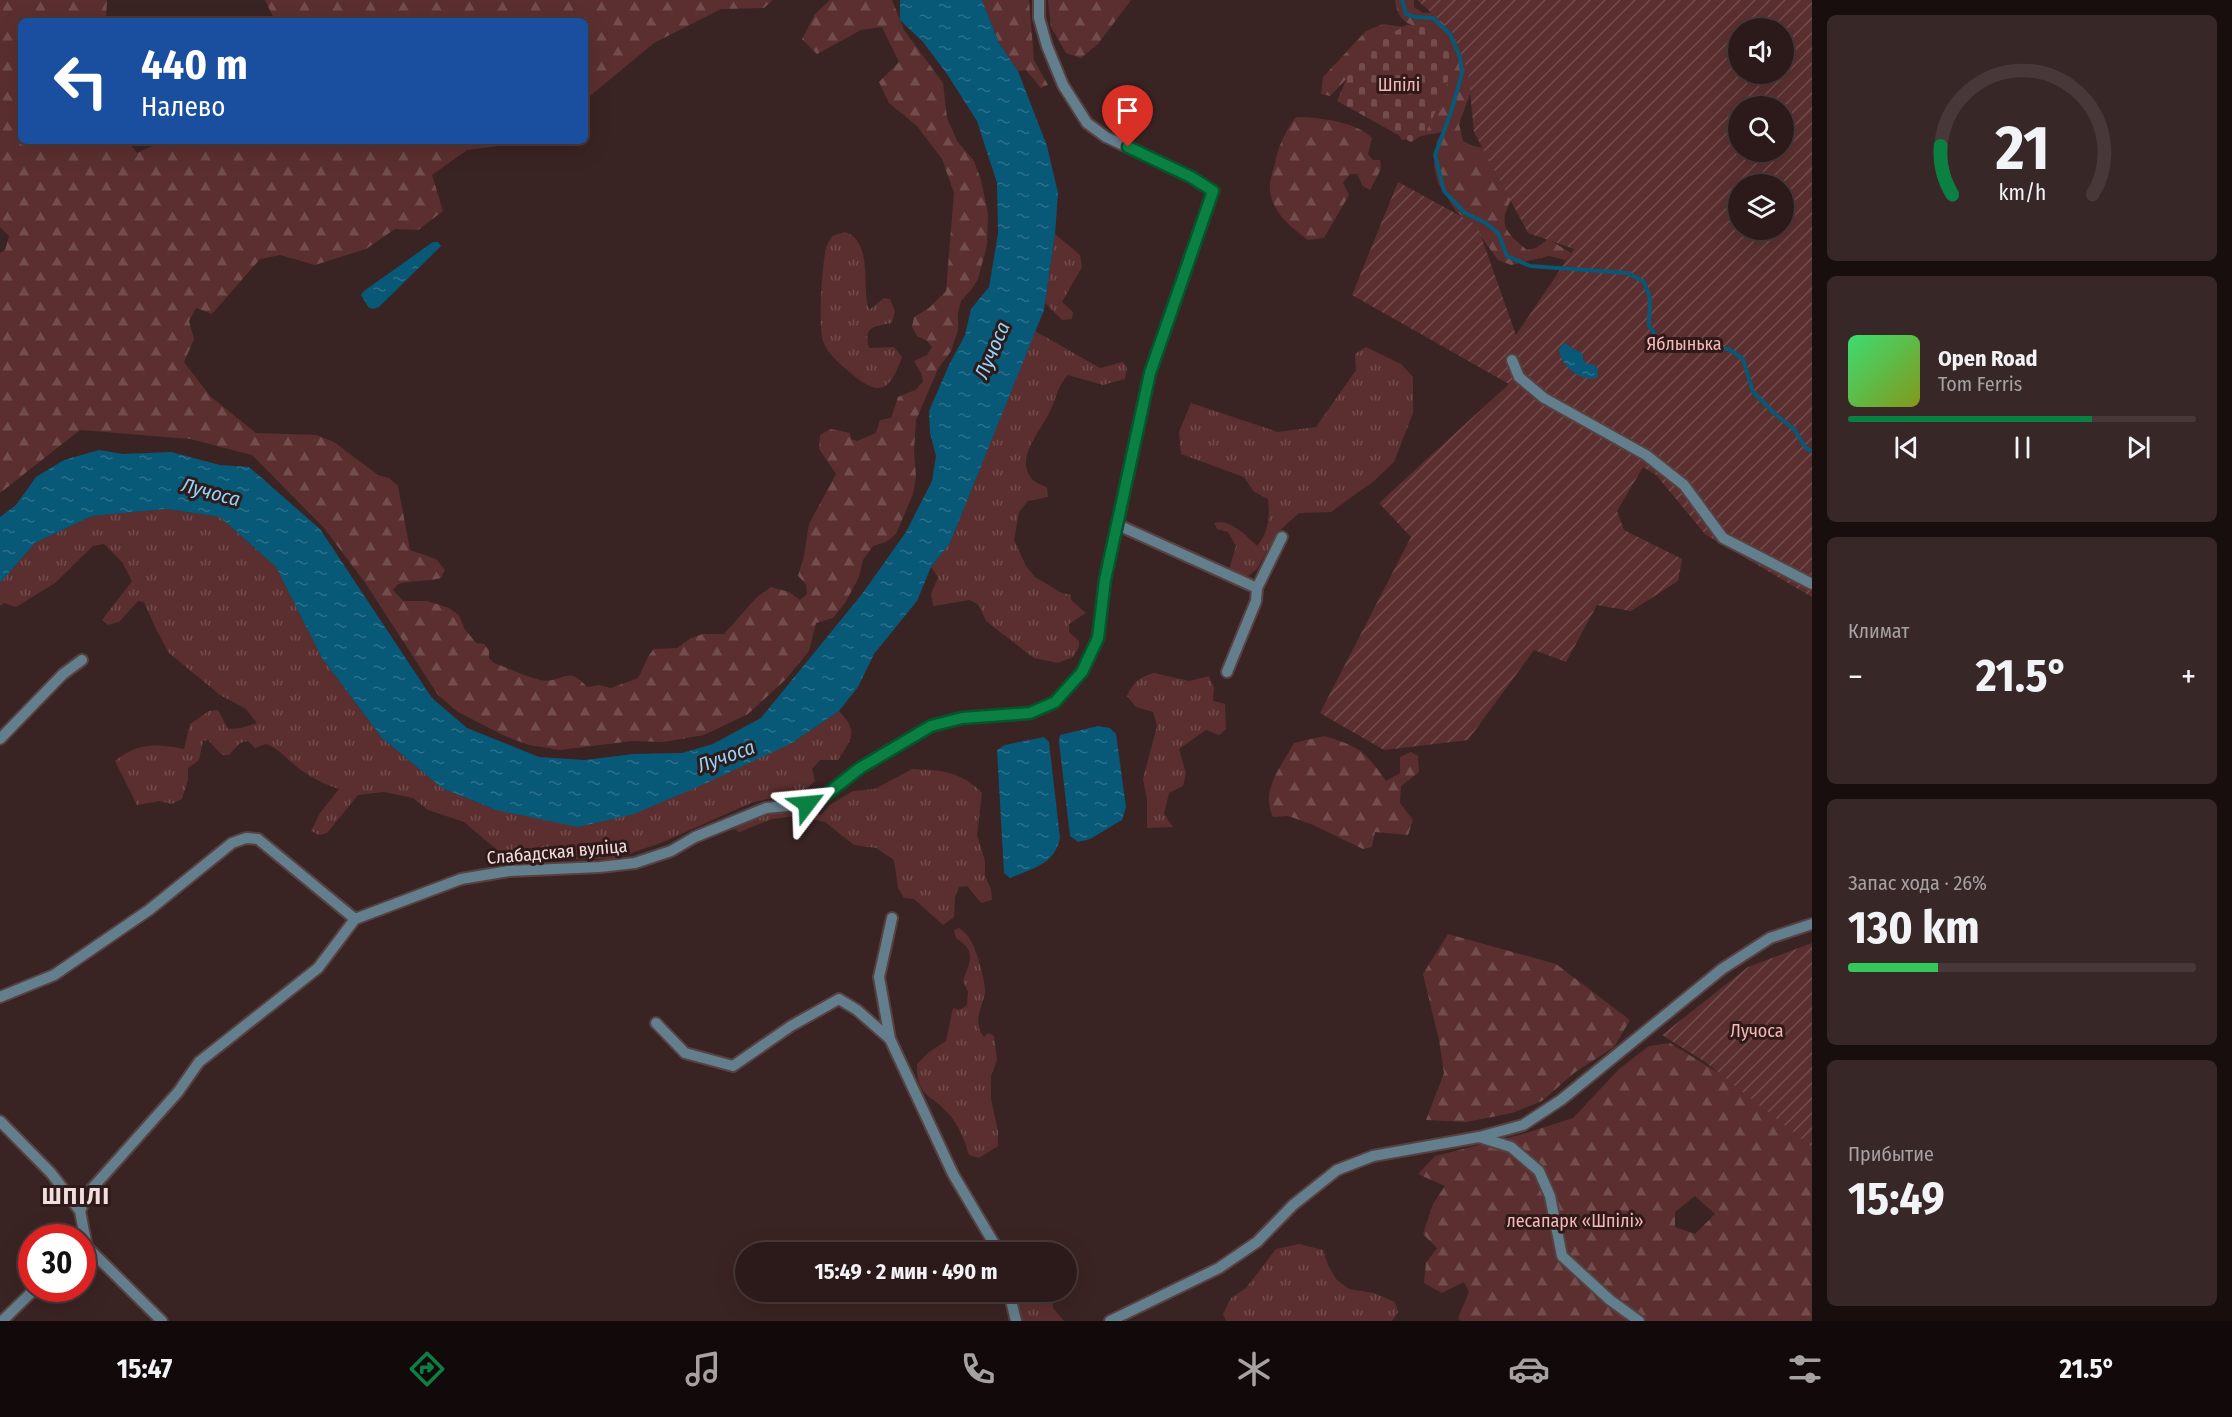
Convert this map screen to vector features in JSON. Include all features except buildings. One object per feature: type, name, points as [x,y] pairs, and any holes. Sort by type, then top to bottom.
[{"type":"street","name":"Слабадская вуліца","points":[[355,918],[461,879],[508,871],[635,863],[671,851],[695,837],[766,808],[807,804],[823,797],[860,768],[931,726],[962,718],[1030,713],[1055,702],[1082,672],[1098,638],[1105,580],[1150,373],[1213,191],[1191,177],[1106,137],[1087,123],[1063,85],[1047,46],[1039,18],[1039,0]]},
{"type":"street","points":[[1512,360],[1519,377],[1544,398],[1646,455],[1684,485],[1723,538],[1812,584]]},
{"type":"street","points":[[1118,525],[1257,588]]},
{"type":"street","points":[[1227,672],[1256,601],[1257,588],[1282,537]]},
{"type":"street","points":[[0,740],[63,674],[82,660]]},
{"type":"street","points":[[0,996],[54,975],[149,910],[232,843],[246,838],[258,839],[355,918],[318,968],[199,1062],[178,1092],[88,1193],[80,1211]]},
{"type":"street","points":[[892,918],[879,977],[890,1039],[953,1174],[993,1242]]},
{"type":"street","points":[[1110,1321],[1219,1268],[1257,1242],[1293,1205],[1337,1170],[1373,1156],[1479,1137],[1523,1125],[1561,1100],[1722,969],[1770,938],[1812,924]]},
{"type":"street","points":[[656,1023],[685,1053],[732,1066],[791,1026],[839,999],[857,1010],[890,1039]]},
{"type":"street","points":[[0,1122],[51,1173],[80,1211],[82,1224]]},
{"type":"street","points":[[1479,1137],[1511,1147],[1539,1171],[1550,1196],[1562,1257],[1610,1300],[1639,1321]]},
{"type":"street","points":[[96,1259],[162,1321]]},
{"type":"street","points":[[2,1321],[22,1302]]},
{"type":"street","points":[[1011,1302],[1016,1321]]},
{"type":"green space","points":[[0,0],[107,0],[106,18],[18,18],[18,144],[130,144],[137,153],[156,144],[513,144],[467,150],[432,175],[443,211],[418,230],[395,229],[366,249],[315,265],[280,255],[260,259],[212,314],[196,308],[189,321],[194,339],[184,362],[210,396],[256,433],[316,435],[334,442],[378,475],[389,478],[398,486],[410,550],[436,559],[445,570],[441,578],[398,584],[393,590],[403,601],[427,601],[449,608],[459,615],[464,628],[476,643],[484,644],[489,650],[489,658],[494,663],[540,680],[547,681],[564,676],[574,676],[587,687],[599,685],[611,688],[638,678],[654,649],[677,648],[691,638],[703,634],[724,634],[757,597],[771,587],[789,592],[800,600],[807,594],[806,584],[798,576],[809,524],[836,474],[819,449],[820,435],[831,429],[850,433],[851,439],[857,441],[876,433],[880,420],[891,418],[898,397],[915,390],[923,382],[914,361],[927,355],[932,347],[927,341],[917,336],[912,327],[914,317],[929,308],[946,291],[954,193],[942,159],[917,126],[889,103],[879,82],[899,62],[882,27],[861,30],[817,54],[802,39],[815,14],[830,0],[892,0],[904,30],[943,83],[947,118],[957,141],[974,161],[981,180],[988,214],[987,245],[978,279],[961,301],[958,330],[951,351],[938,369],[916,420],[914,450],[916,477],[913,494],[896,534],[886,542],[873,546],[863,560],[859,577],[845,603],[833,618],[816,623],[809,651],[785,680],[748,714],[704,735],[663,742],[632,741],[560,750],[529,745],[505,736],[458,712],[438,695],[366,584],[324,528],[252,455],[190,439],[80,430],[0,493],[0,253],[5,250],[9,236],[0,227]]},
{"type":"green space","points":[[265,0],[773,0],[764,8],[721,9],[654,43],[588,98],[588,18],[274,18]]},
{"type":"green space","points":[[982,0],[1029,0],[1034,60],[1048,85],[1041,88],[1026,70],[1018,71],[999,43]]},
{"type":"green space","points":[[1048,0],[1131,0],[1098,44],[1081,58],[1066,53],[1051,27]]},
{"type":"green space","points":[[1395,0],[1414,0],[1414,7],[1423,13],[1441,12],[1465,32],[1471,91],[1459,124],[1463,141],[1473,146],[1495,150],[1516,190],[1505,216],[1505,223],[1511,235],[1527,250],[1536,248],[1548,239],[1571,253],[1566,260],[1549,256],[1511,265],[1498,260],[1474,227],[1456,211],[1438,183],[1434,166],[1437,141],[1442,132],[1402,140],[1354,71],[1330,96],[1321,94],[1323,77],[1366,31],[1383,24],[1424,30],[1401,17]]},
{"type":"green space","name":"Яблынька","points":[[1417,0],[1812,0],[1812,597],[1706,535],[1656,475],[1643,467],[1617,511],[1624,530],[1682,559],[1678,581],[1631,611],[1597,605],[1566,662],[1534,650],[1468,740],[1384,750],[1320,713],[1411,537],[1379,503],[1509,384],[1352,295],[1398,182],[1477,225],[1516,335],[1574,249],[1528,233],[1474,132],[1468,71],[1452,31]]},
{"type":"green space","name":"Шпілі","points":[[1406,25],[1429,26],[1442,40],[1451,57],[1447,85],[1426,133],[1411,142],[1337,101],[1351,68],[1382,39]]},
{"type":"green space","points":[[1296,117],[1326,119],[1357,128],[1372,138],[1368,154],[1373,160],[1380,160],[1381,169],[1370,190],[1363,186],[1357,174],[1350,174],[1343,183],[1349,195],[1324,238],[1308,240],[1289,225],[1275,206],[1270,190],[1278,150]]},
{"type":"green space","points":[[845,232],[854,237],[860,245],[865,266],[869,310],[884,298],[890,299],[895,311],[892,323],[875,327],[867,335],[869,348],[894,347],[902,357],[892,379],[880,388],[866,384],[847,370],[830,353],[823,341],[821,295],[826,248],[832,236]]},
{"type":"green space","points":[[1055,234],[1080,255],[1082,267],[1062,302],[1073,312],[1072,319],[1062,320],[1045,303]]},
{"type":"green space","points":[[1035,331],[1100,368],[1123,362],[1127,368],[1125,379],[1103,385],[1068,375],[1061,384],[1028,453],[1027,470],[1032,479],[1047,488],[1048,497],[1028,501],[1019,512],[1014,540],[1026,566],[1035,577],[1062,593],[1071,595],[1071,600],[1086,613],[1069,624],[1069,632],[1079,641],[1079,647],[1073,657],[1058,663],[1034,658],[986,621],[979,605],[970,600],[933,606],[931,594],[938,577],[931,567],[950,543]]},
{"type":"green space","points":[[1366,347],[1401,364],[1413,377],[1413,413],[1394,462],[1374,481],[1331,512],[1299,513],[1278,532],[1257,569],[1248,576],[1229,570],[1236,546],[1228,532],[1217,529],[1214,523],[1226,523],[1232,526],[1257,546],[1268,524],[1268,499],[1254,492],[1244,477],[1181,454],[1179,432],[1191,403],[1278,432],[1316,427],[1356,370],[1355,354]]},
{"type":"green space","points":[[167,509],[220,517],[276,567],[322,658],[382,738],[442,788],[496,810],[792,743],[839,711],[849,724],[850,740],[838,760],[820,760],[812,769],[815,781],[805,790],[751,803],[663,842],[614,859],[509,860],[464,822],[428,810],[413,798],[384,792],[358,795],[327,833],[319,835],[311,831],[320,813],[339,789],[306,774],[271,746],[266,744],[255,748],[248,741],[240,743],[229,755],[222,755],[208,740],[203,741],[199,760],[188,768],[188,780],[182,799],[172,804],[160,801],[137,805],[115,761],[132,750],[148,746],[184,749],[190,724],[209,711],[218,710],[228,729],[257,723],[246,709],[220,695],[169,653],[144,602],[138,601],[119,622],[108,625],[102,620],[132,581],[122,562],[104,544],[93,546],[55,583],[16,607],[4,603],[0,606],[0,583],[35,543],[92,516]]},
{"type":"green space","points":[[1154,673],[1189,681],[1209,676],[1214,688],[1213,701],[1225,704],[1226,729],[1219,735],[1206,730],[1179,749],[1186,773],[1183,786],[1169,793],[1164,814],[1173,827],[1147,828],[1147,800],[1143,779],[1157,726],[1153,712],[1136,707],[1127,696],[1138,681]]},
{"type":"green space","points":[[1324,736],[1346,743],[1360,751],[1372,762],[1386,781],[1400,773],[1400,757],[1411,752],[1418,756],[1419,772],[1401,786],[1400,803],[1413,820],[1408,835],[1375,832],[1372,847],[1363,849],[1311,824],[1288,816],[1273,817],[1269,797],[1271,788],[1278,770],[1294,743]]},
{"type":"green space","points":[[912,769],[950,773],[966,780],[982,793],[977,835],[985,861],[985,876],[991,889],[992,900],[981,903],[967,886],[959,887],[955,897],[954,917],[943,925],[914,899],[904,898],[898,888],[894,860],[876,848],[854,845],[825,822],[796,816],[772,819],[739,832],[734,829],[754,818],[776,812],[799,811],[821,815],[831,804],[853,791],[875,789]]},
{"type":"green space","points":[[959,928],[972,942],[980,965],[985,992],[978,1021],[984,1037],[988,1033],[994,1036],[997,1060],[991,1076],[991,1099],[998,1132],[998,1146],[979,1158],[969,1155],[955,1122],[922,1089],[917,1064],[929,1052],[946,1041],[953,1008],[960,1010],[967,1005],[968,992],[963,981],[970,957],[967,947],[956,938],[954,930]]},
{"type":"green space","points":[[1448,934],[1556,964],[1630,1020],[1614,1047],[1574,1073],[1542,1101],[1512,1113],[1466,1122],[1426,1120],[1444,1073],[1439,1040],[1423,974]]},
{"type":"green space","name":"Лучоса","points":[[1812,943],[1812,1147],[1705,1062],[1662,1035],[1748,967]]},
{"type":"green space","name":"лесапарк «Шпілі»","points":[[1670,1043],[1725,1077],[1812,1147],[1812,1321],[1460,1321],[1458,1318],[1469,1292],[1464,1282],[1442,1293],[1424,1283],[1426,1263],[1437,1248],[1423,1234],[1433,1204],[1445,1186],[1418,1174],[1435,1156],[1523,1134],[1573,1118],[1619,1069],[1649,1046]],"holes":[[[1695,1196],[1715,1214],[1695,1234],[1675,1227],[1675,1212]]]},
{"type":"green space","points":[[1299,1244],[1323,1250],[1336,1279],[1349,1289],[1374,1293],[1395,1302],[1398,1312],[1392,1321],[1226,1321],[1223,1314],[1231,1298],[1246,1288],[1276,1249]]},
{"type":"green space","points":[[1015,1302],[1053,1302],[1053,1308],[1064,1321],[1020,1321]]},
{"type":"water","points":[[900,0],[982,0],[999,43],[1018,71],[1047,146],[1058,193],[1055,234],[1044,310],[950,543],[931,567],[917,601],[874,654],[858,687],[839,711],[792,743],[634,814],[578,827],[496,810],[442,788],[382,738],[322,658],[276,567],[220,517],[167,509],[92,516],[35,543],[0,583],[0,517],[16,505],[36,477],[64,460],[99,450],[123,454],[171,452],[220,465],[249,467],[320,529],[432,698],[467,728],[539,757],[584,760],[634,754],[682,753],[713,744],[761,718],[862,594],[906,532],[932,481],[936,456],[930,433],[929,411],[965,335],[971,309],[989,287],[998,233],[997,183],[977,121],[923,42],[900,20]]},
{"type":"water","points":[[433,242],[438,242],[441,246],[379,307],[369,308],[361,295],[364,291]]},
{"type":"water","points":[[1564,343],[1583,354],[1583,360],[1587,364],[1593,364],[1598,369],[1597,378],[1591,379],[1578,375],[1567,366],[1559,349]]},
{"type":"water","points":[[1098,726],[1110,728],[1116,734],[1126,807],[1122,820],[1090,839],[1078,842],[1070,836],[1060,735]]},
{"type":"water","points":[[1044,737],[1049,742],[1060,838],[1048,860],[1010,878],[1004,873],[997,750],[1005,745]]},
{"type":"waterway","points":[[1402,0],[1406,14],[1433,18],[1450,34],[1460,57],[1462,73],[1435,155],[1444,191],[1465,213],[1486,223],[1498,233],[1507,256],[1530,266],[1628,273],[1644,282],[1650,298],[1649,325],[1660,343],[1674,347],[1729,349],[1743,359],[1753,392],[1794,429],[1806,448],[1812,451]]},
{"type":"district","name":"ШПІЛІ","points":[[76,1196]]},
{"type":"route","points":[[807,804],[823,797],[860,768],[931,726],[962,718],[1030,713],[1055,702],[1082,672],[1098,638],[1105,580],[1150,373],[1213,191],[1191,177],[1128,147]]}]
